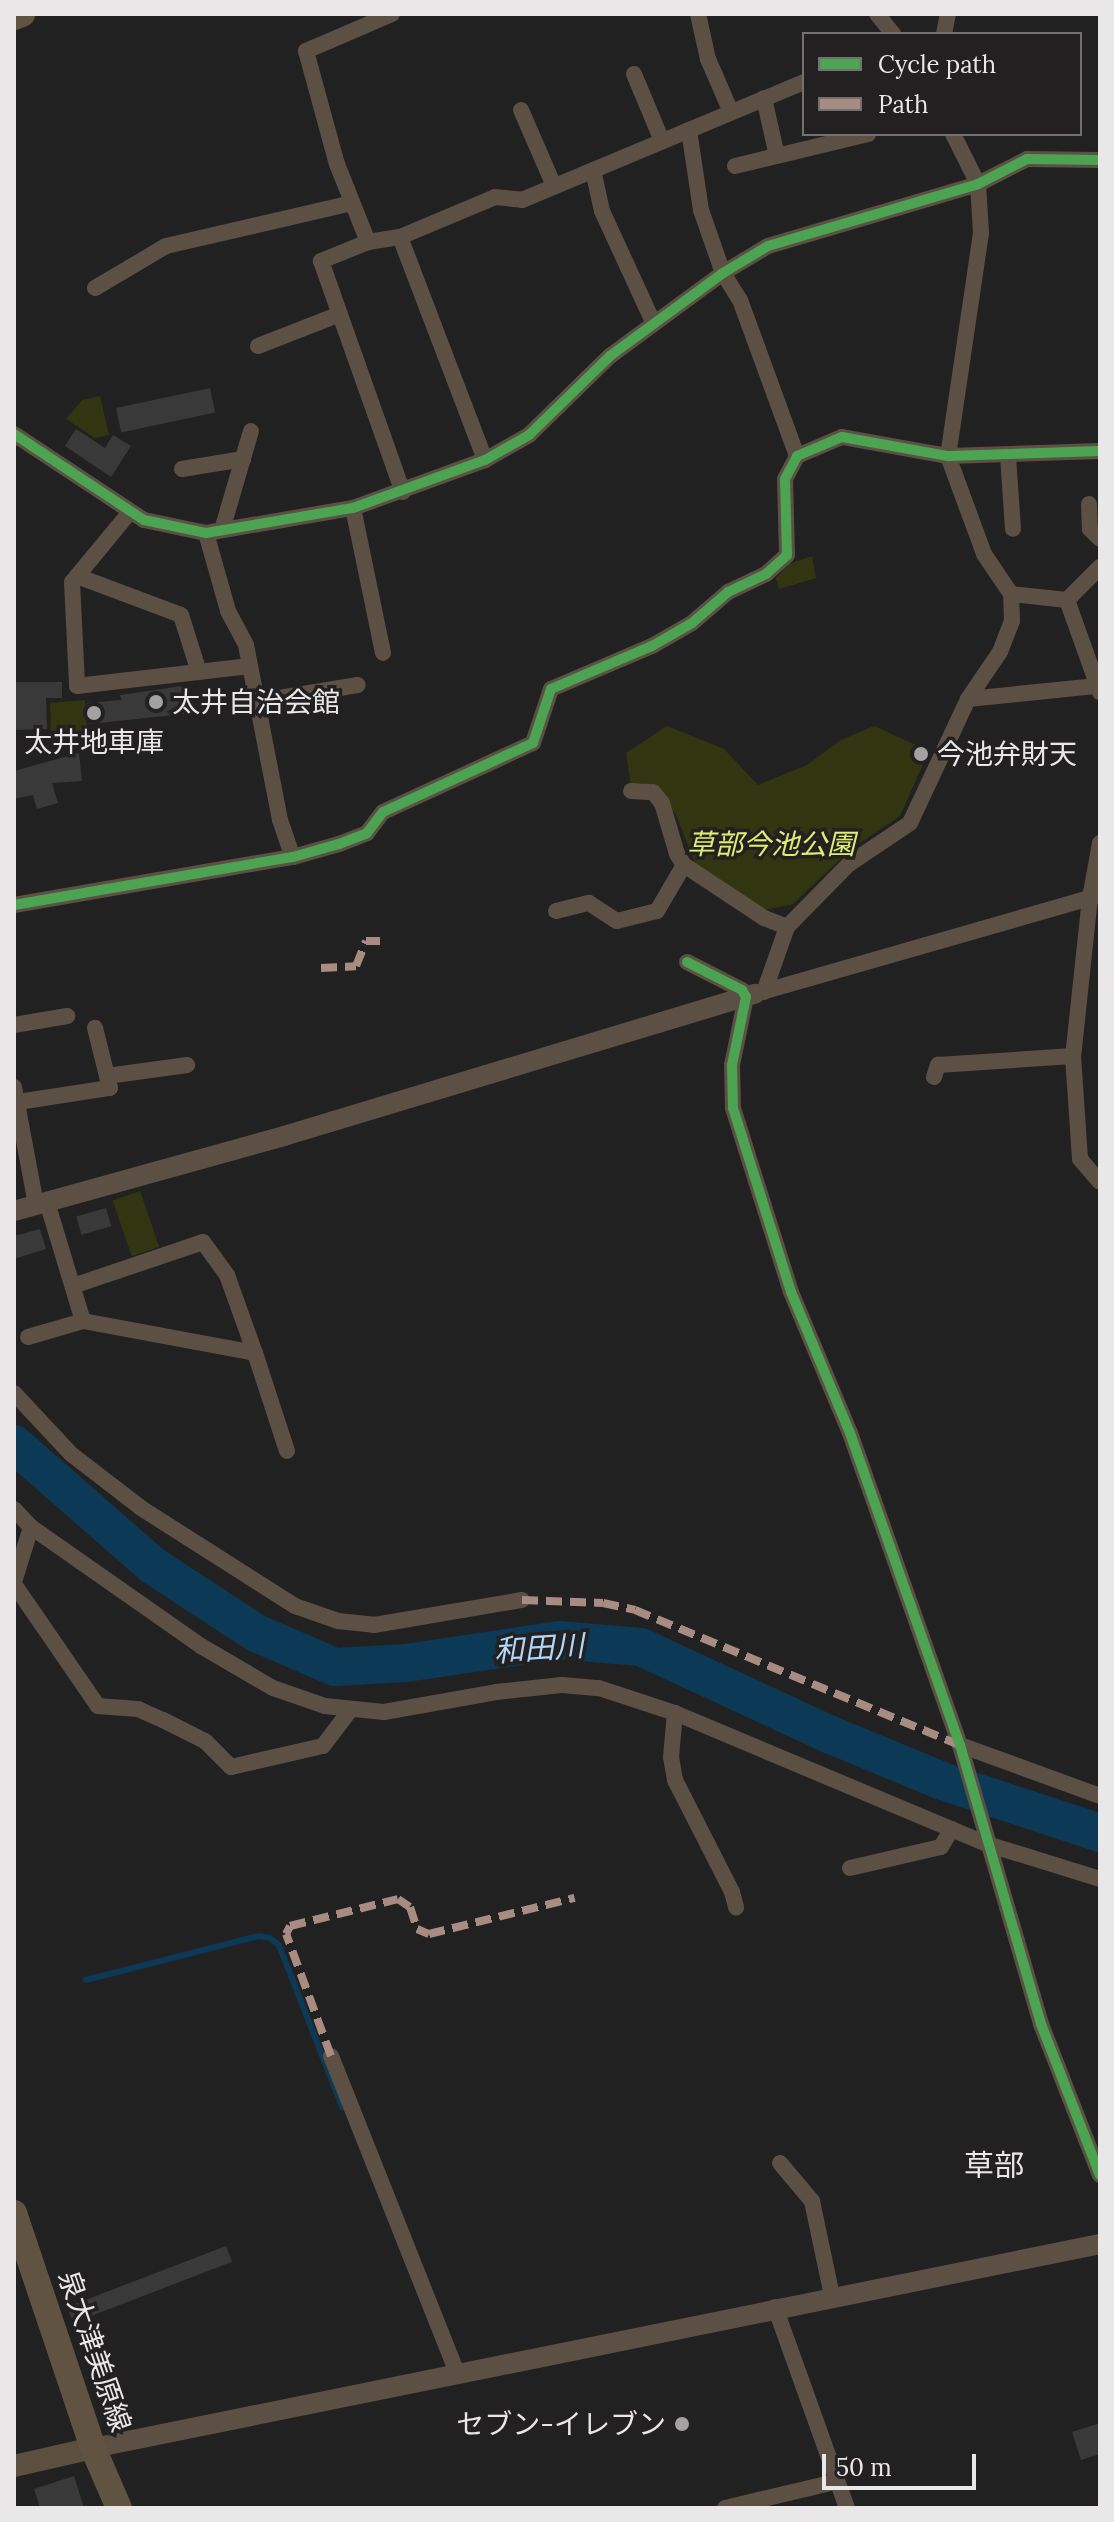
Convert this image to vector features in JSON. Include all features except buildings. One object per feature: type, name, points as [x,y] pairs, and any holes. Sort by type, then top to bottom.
[{"type":"main road","points":[[14,17],[22,14]]},
{"type":"main road","name":"泉大津美原線","points":[[14,2213],[93,2448],[119,2508]]},
{"type":"main road","points":[[14,2466],[93,2448]]},
{"type":"street","points":[[368,242],[337,164],[306,51],[392,14]]},
{"type":"street","points":[[698,14],[708,59],[731,112]]},
{"type":"street","points":[[877,14],[891,32]]},
{"type":"street","points":[[634,74],[662,141]]},
{"type":"street","points":[[403,492],[321,261],[368,242],[400,237],[495,197],[522,200],[802,83]]},
{"type":"street","points":[[764,98],[777,156]]},
{"type":"street","points":[[521,110],[554,186]]},
{"type":"street","points":[[689,130],[701,210],[723,273],[740,300],[797,456]]},
{"type":"street","points":[[735,166],[860,136]]},
{"type":"street","points":[[954,136],[978,184],[981,233],[948,456],[984,554],[1011,594],[1012,621],[1000,652],[968,699],[910,823],[849,864],[787,927],[755,994],[732,1065],[733,1108],[791,1292],[850,1433],[961,1750],[1041,2024],[1100,2175]]},
{"type":"street","points":[[14,434],[144,520],[214,532],[353,508],[485,460],[529,435],[610,356],[723,273],[768,246],[978,184],[1027,159],[1100,160]]},
{"type":"street","points":[[593,170],[602,211],[654,324]]},
{"type":"street","points":[[95,288],[166,246],[352,203]]},
{"type":"street","points":[[400,237],[485,460]]},
{"type":"street","points":[[258,346],[340,314]]},
{"type":"street","points":[[251,431],[214,532],[228,611],[246,645],[280,820],[293,857]]},
{"type":"street","points":[[14,905],[293,857],[367,833],[383,812],[533,743],[551,689],[652,646],[692,623],[728,592],[766,574],[787,555],[785,479],[797,456],[842,437],[948,456],[1100,451]]},
{"type":"street","points":[[1008,456],[1013,529]]},
{"type":"street","points":[[182,469],[243,459]]},
{"type":"street","points":[[1089,504],[1090,529],[1100,539]]},
{"type":"street","points":[[353,508],[383,653]]},
{"type":"street","points":[[130,512],[72,582],[77,686],[250,666]]},
{"type":"street","points":[[1067,600],[1100,567]]},
{"type":"street","points":[[77,576],[181,615],[199,672]]},
{"type":"street","points":[[1011,594],[1067,600]]},
{"type":"street","points":[[968,699],[1098,689],[1067,600]]},
{"type":"street","points":[[255,702],[358,685]]},
{"type":"street","points":[[631,791],[653,792],[662,803],[677,854],[684,865],[764,918],[787,927]]},
{"type":"street","points":[[1100,843],[1073,1056],[1080,1159],[1100,1182]]},
{"type":"street","points":[[556,911],[589,903],[617,921],[657,911],[684,865]]},
{"type":"street","points":[[14,1211],[284,1136],[755,994],[1095,897]]},
{"type":"street","points":[[687,962],[755,994]]},
{"type":"street","points":[[14,1025],[67,1016]]},
{"type":"street","points":[[83,1321],[42,1203],[16,1095],[110,1088],[95,1028]]},
{"type":"street","points":[[934,1077],[938,1065],[1073,1056]]},
{"type":"street","points":[[107,1076],[187,1065]]},
{"type":"street","points":[[73,1286],[203,1242],[227,1275],[287,1451]]},
{"type":"street","points":[[28,1337],[83,1321],[255,1353]]},
{"type":"street","points":[[14,1393],[71,1454],[129,1499],[295,1606],[338,1621],[374,1625],[522,1600]]},
{"type":"street","points":[[14,1509],[31,1527],[201,1646],[273,1688],[325,1706],[384,1712],[496,1692],[562,1685],[599,1688],[675,1713],[987,1844],[1100,1879]]},
{"type":"street","points":[[31,1527],[14,1583],[98,1706],[138,1709],[163,1720],[205,1741],[231,1767],[323,1746],[351,1709]]},
{"type":"street","points":[[675,1713],[671,1757],[675,1780],[732,1892],[736,1907]]},
{"type":"street","points":[[961,1750],[1100,1796]]},
{"type":"street","points":[[850,1868],[941,1847],[952,1829]]},
{"type":"street","points":[[331,2056],[457,2373]]},
{"type":"street","points":[[780,2163],[812,2201],[832,2296]]},
{"type":"street","points":[[93,2448],[775,2307],[1100,2244]]},
{"type":"street","points":[[775,2307],[835,2482],[847,2508]]},
{"type":"street","points":[[725,2508],[835,2482]]},
{"type":"green space","points":[[100,396],[109,435],[95,438],[66,419],[82,400]]},
{"type":"green space","points":[[812,556],[816,578],[779,589],[776,578],[789,564]]},
{"type":"green space","points":[[85,700],[87,729],[51,739],[50,703]]},
{"type":"green space","name":"草部今池公園","points":[[667,726],[724,749],[758,785],[807,765],[841,740],[874,726],[929,751],[900,816],[852,848],[793,904],[765,910],[697,868],[676,815],[659,792],[642,783],[631,785],[626,753]]},
{"type":"green space","points":[[140,1191],[159,1247],[132,1256],[113,1200]]},
{"type":"waterway","name":"和田川","points":[[14,1444],[152,1565],[256,1633],[335,1667],[406,1663],[559,1640],[641,1647],[831,1735],[942,1781],[1100,1833]]},
{"type":"waterway","points":[[86,1980],[259,1936],[270,1938],[279,1945],[342,2107]]},
{"type":"marked path","points":[[321,968],[356,966],[366,941],[380,941]]},
{"type":"marked path","points":[[522,1600],[603,1603],[635,1610],[960,1745]]},
{"type":"marked path","points":[[331,2056],[286,1934],[290,1926],[398,1899],[410,1907],[417,1929],[429,1934],[575,1898]]},
{"type":"cycle path","points":[[14,434],[144,520],[206,533],[353,508],[485,460],[529,435],[610,356],[723,273],[768,246],[978,184],[1027,159],[1100,160]]},
{"type":"cycle path","points":[[14,905],[293,857],[339,844],[367,833],[383,812],[533,743],[551,689],[652,646],[692,623],[728,592],[766,574],[787,555],[785,479],[797,456],[842,437],[948,456],[1100,451]]},
{"type":"cycle path","points":[[687,962],[742,990],[746,997],[732,1065],[733,1108],[791,1292],[850,1433],[960,1745],[1041,2024],[1100,2175]]},
{"type":"place","name":"太井自治会館","points":[[156,702]]},
{"type":"place","name":"太井地車庫","points":[[94,713]]},
{"type":"place","name":"今池弁財天","points":[[921,754]]},
{"type":"place","name":"セブン-イレブン","points":[[682,2424]]},
{"type":"district","name":"草部","points":[[994,2165]]}]
